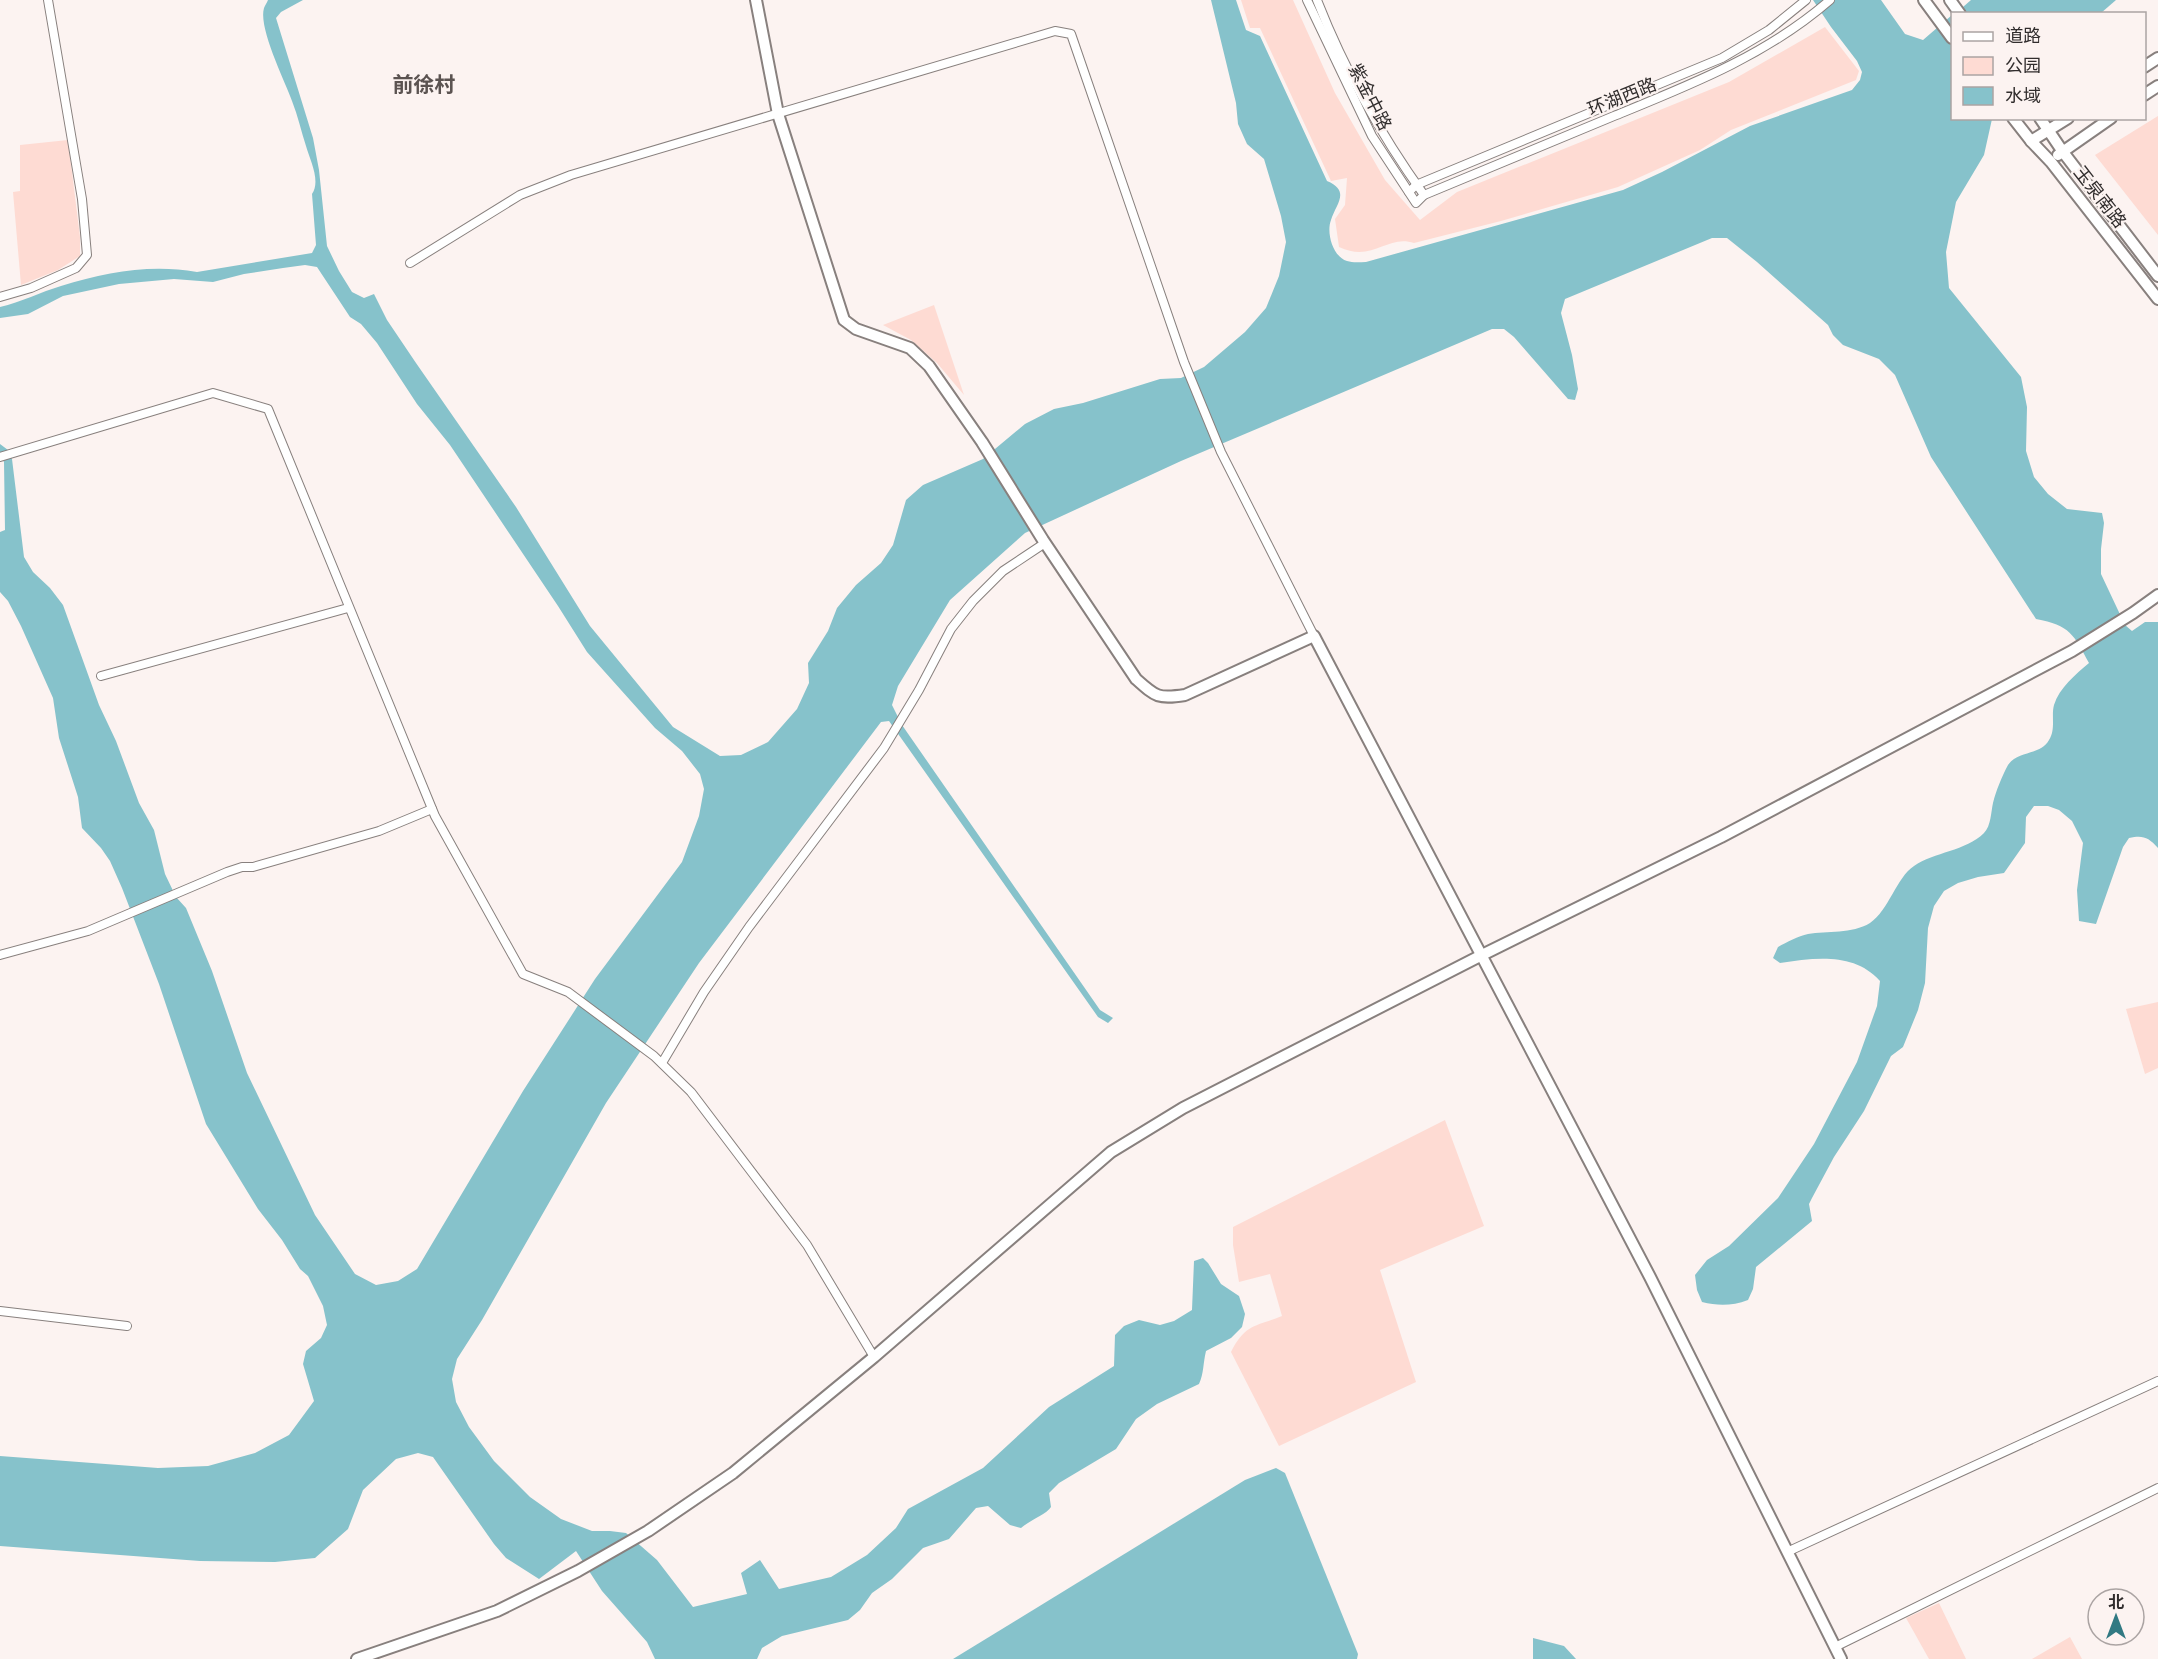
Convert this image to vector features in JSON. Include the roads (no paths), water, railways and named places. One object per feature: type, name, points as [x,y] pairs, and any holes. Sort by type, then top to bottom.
[{"type":"street","points":[[0,297],[31,288],[76,268],[87,255],[82,199],[48,0]]},
{"type":"street","points":[[756,0],[778,114],[844,320],[856,329],[910,348],[929,366],[982,442],[1044,541],[1136,679],[1151,693],[1165,698],[1185,695],[1314,636]]},
{"type":"street","name":"紫金中路","points":[[1307,0],[1372,136],[1416,203]]},
{"type":"street","name":"紫金中路","points":[[1317,0],[1383,136],[1424,195]]},
{"type":"street","name":"环湖西路","points":[[1416,203],[1424,195],[1706,78],[1758,51],[1811,17],[1830,0]]},
{"type":"street","points":[[1924,0],[1951,35]]},
{"type":"street","name":"环湖西路","points":[[1408,192],[1416,185],[1722,58],[1769,30],[1805,1]]},
{"type":"street","points":[[411,263],[520,195],[571,175],[1055,31],[1071,34],[1184,362],[1221,452],[1314,636],[1650,1277],[1841,1659]]},
{"type":"street","name":"玉泉南路","points":[[2015,120],[2051,162],[2158,299]]},
{"type":"street","name":"玉泉南路","points":[[2042,120],[2062,152],[2158,276]]},
{"type":"street","points":[[2031,141],[2065,120]]},
{"type":"street","points":[[2051,162],[2108,120]]},
{"type":"street","points":[[0,457],[213,393],[268,409],[432,808],[524,974],[568,992],[654,1056],[691,1092],[807,1245],[874,1357]]},
{"type":"street","points":[[662,1064],[704,992],[749,927],[884,748],[919,690],[951,629],[973,601],[1003,572],[1044,541]]},
{"type":"street","points":[[357,1659],[497,1611],[578,1571],[648,1531],[733,1473],[874,1357],[1111,1152],[1183,1108],[1482,955],[1721,837],[2072,651],[2158,595]]},
{"type":"street","points":[[101,676],[348,608]]},
{"type":"street","points":[[0,955],[88,931],[234,869],[253,867],[379,831],[432,808]]},
{"type":"street","points":[[0,1311],[127,1326]]},
{"type":"street","points":[[1787,1552],[2158,1381]]},
{"type":"street","points":[[1835,1647],[2158,1488]]},
{"type":"water","points":[[268,0],[303,0],[281,12],[276,18],[313,138],[319,170],[327,246],[339,271],[352,292],[364,298],[374,294],[387,320],[516,507],[590,626],[673,727],[720,756],[741,755],[768,742],[797,709],[809,683],[808,663],[828,631],[837,608],[856,585],[881,563],[893,545],[906,500],[923,485],[983,459],[1025,424],[1054,409],[1083,403],[1160,379],[1181,378],[1204,367],[1245,332],[1266,308],[1279,276],[1286,242],[1281,216],[1264,159],[1247,144],[1238,124],[1236,103],[1211,0],[1236,0],[1246,30],[1260,36],[1327,181],[1338,189],[1340,194],[1329,231],[1334,250],[1342,259],[1349,262],[1366,262],[1623,190],[1750,126],[1852,90],[1860,80],[1862,72],[1857,61],[1813,0],[1881,0],[1905,34],[1923,40],[1951,16],[1951,120],[1992,120],[1984,155],[1956,202],[1946,252],[1949,288],[2021,377],[2027,407],[2026,451],[2034,477],[2048,494],[2067,509],[2102,513],[2104,523],[2101,574],[2125,625],[2132,631],[2145,622],[2158,622],[2158,848],[2145,838],[2129,838],[2123,847],[2096,924],[2079,921],[2077,890],[2083,843],[2072,821],[2059,810],[2048,806],[2034,806],[2026,817],[2025,843],[2004,873],[1958,883],[1944,891],[1934,906],[1928,928],[1925,983],[1918,1010],[1903,1047],[1891,1056],[1864,1111],[1834,1157],[1812,1198],[1809,1204],[1812,1221],[1756,1267],[1753,1289],[1748,1300],[1725,1305],[1702,1302],[1697,1290],[1695,1275],[1707,1260],[1729,1246],[1778,1198],[1814,1144],[1857,1062],[1877,1006],[1880,981],[1870,972],[1858,965],[1833,959],[1780,963],[1773,958],[1778,947],[1804,935],[1847,931],[1863,927],[1877,917],[1902,878],[1914,866],[1931,857],[1968,844],[1984,833],[1989,823],[1997,789],[2008,765],[2017,757],[2040,749],[2049,740],[2056,699],[2068,682],[2089,663],[2075,638],[2064,628],[2036,619],[1931,457],[1895,375],[1879,359],[1843,345],[1833,335],[1828,325],[1727,238],[1712,238],[1565,299],[1561,313],[1578,389],[1575,400],[1568,399],[1514,337],[1504,329],[1492,329],[1181,461],[1025,533],[950,600],[898,686],[892,705],[902,725],[1100,1010],[1113,1018],[1108,1023],[1098,1017],[889,721],[881,722],[699,963],[606,1103],[482,1320],[457,1359],[452,1379],[456,1402],[469,1427],[494,1461],[530,1497],[561,1519],[592,1531],[626,1533],[657,1560],[693,1607],[747,1594],[741,1573],[760,1560],[779,1589],[831,1577],[867,1555],[896,1528],[908,1509],[983,1468],[1049,1407],[1114,1366],[1115,1335],[1124,1326],[1139,1320],[1160,1325],[1174,1321],[1192,1310],[1194,1261],[1203,1258],[1221,1284],[1239,1296],[1245,1314],[1242,1327],[1231,1338],[1206,1351],[1199,1384],[1157,1404],[1136,1419],[1116,1449],[1059,1483],[1049,1493],[1051,1507],[1046,1512],[1021,1528],[1010,1525],[988,1506],[976,1508],[949,1539],[923,1548],[892,1579],[872,1593],[860,1610],[848,1620],[782,1636],[762,1648],[757,1659],[655,1659],[647,1642],[602,1591],[576,1551],[539,1579],[506,1558],[433,1457],[418,1453],[396,1459],[363,1490],[348,1529],[315,1558],[275,1562],[200,1561],[0,1546],[0,1456],[158,1468],[208,1466],[255,1453],[289,1435],[314,1401],[303,1364],[306,1351],[321,1338],[327,1325],[323,1306],[308,1276],[300,1269],[282,1240],[258,1209],[206,1124],[159,984],[122,888],[110,861],[82,828],[78,797],[59,738],[53,698],[21,626],[8,601],[0,592],[0,532],[5,530],[4,462],[0,456],[0,444],[8,450],[12,459],[24,557],[33,572],[50,588],[63,605],[99,705],[116,741],[139,803],[154,830],[165,874],[176,897],[186,908],[212,971],[247,1073],[315,1215],[355,1274],[376,1285],[398,1281],[417,1269],[523,1091],[595,979],[682,862],[699,816],[704,789],[700,774],[682,751],[655,728],[587,652],[450,445],[417,404],[377,343],[361,324],[350,317],[317,267],[305,265],[283,268],[213,282],[174,279],[119,284],[63,296],[28,314],[0,318],[0,307],[95,277],[145,269],[197,272],[312,253],[316,245],[312,194],[315,177],[294,107],[268,41],[263,17]]},
{"type":"water","points":[[1971,0],[2116,0],[2102,12],[1957,12]]},
{"type":"water","points":[[1276,1468],[1285,1473],[1358,1654],[1357,1659],[953,1659],[1245,1480]]},
{"type":"water","points":[[1533,1638],[1564,1646],[1576,1659],[1533,1659]]},
{"type":"district","name":"前徐村","points":[[424,85]]}]
